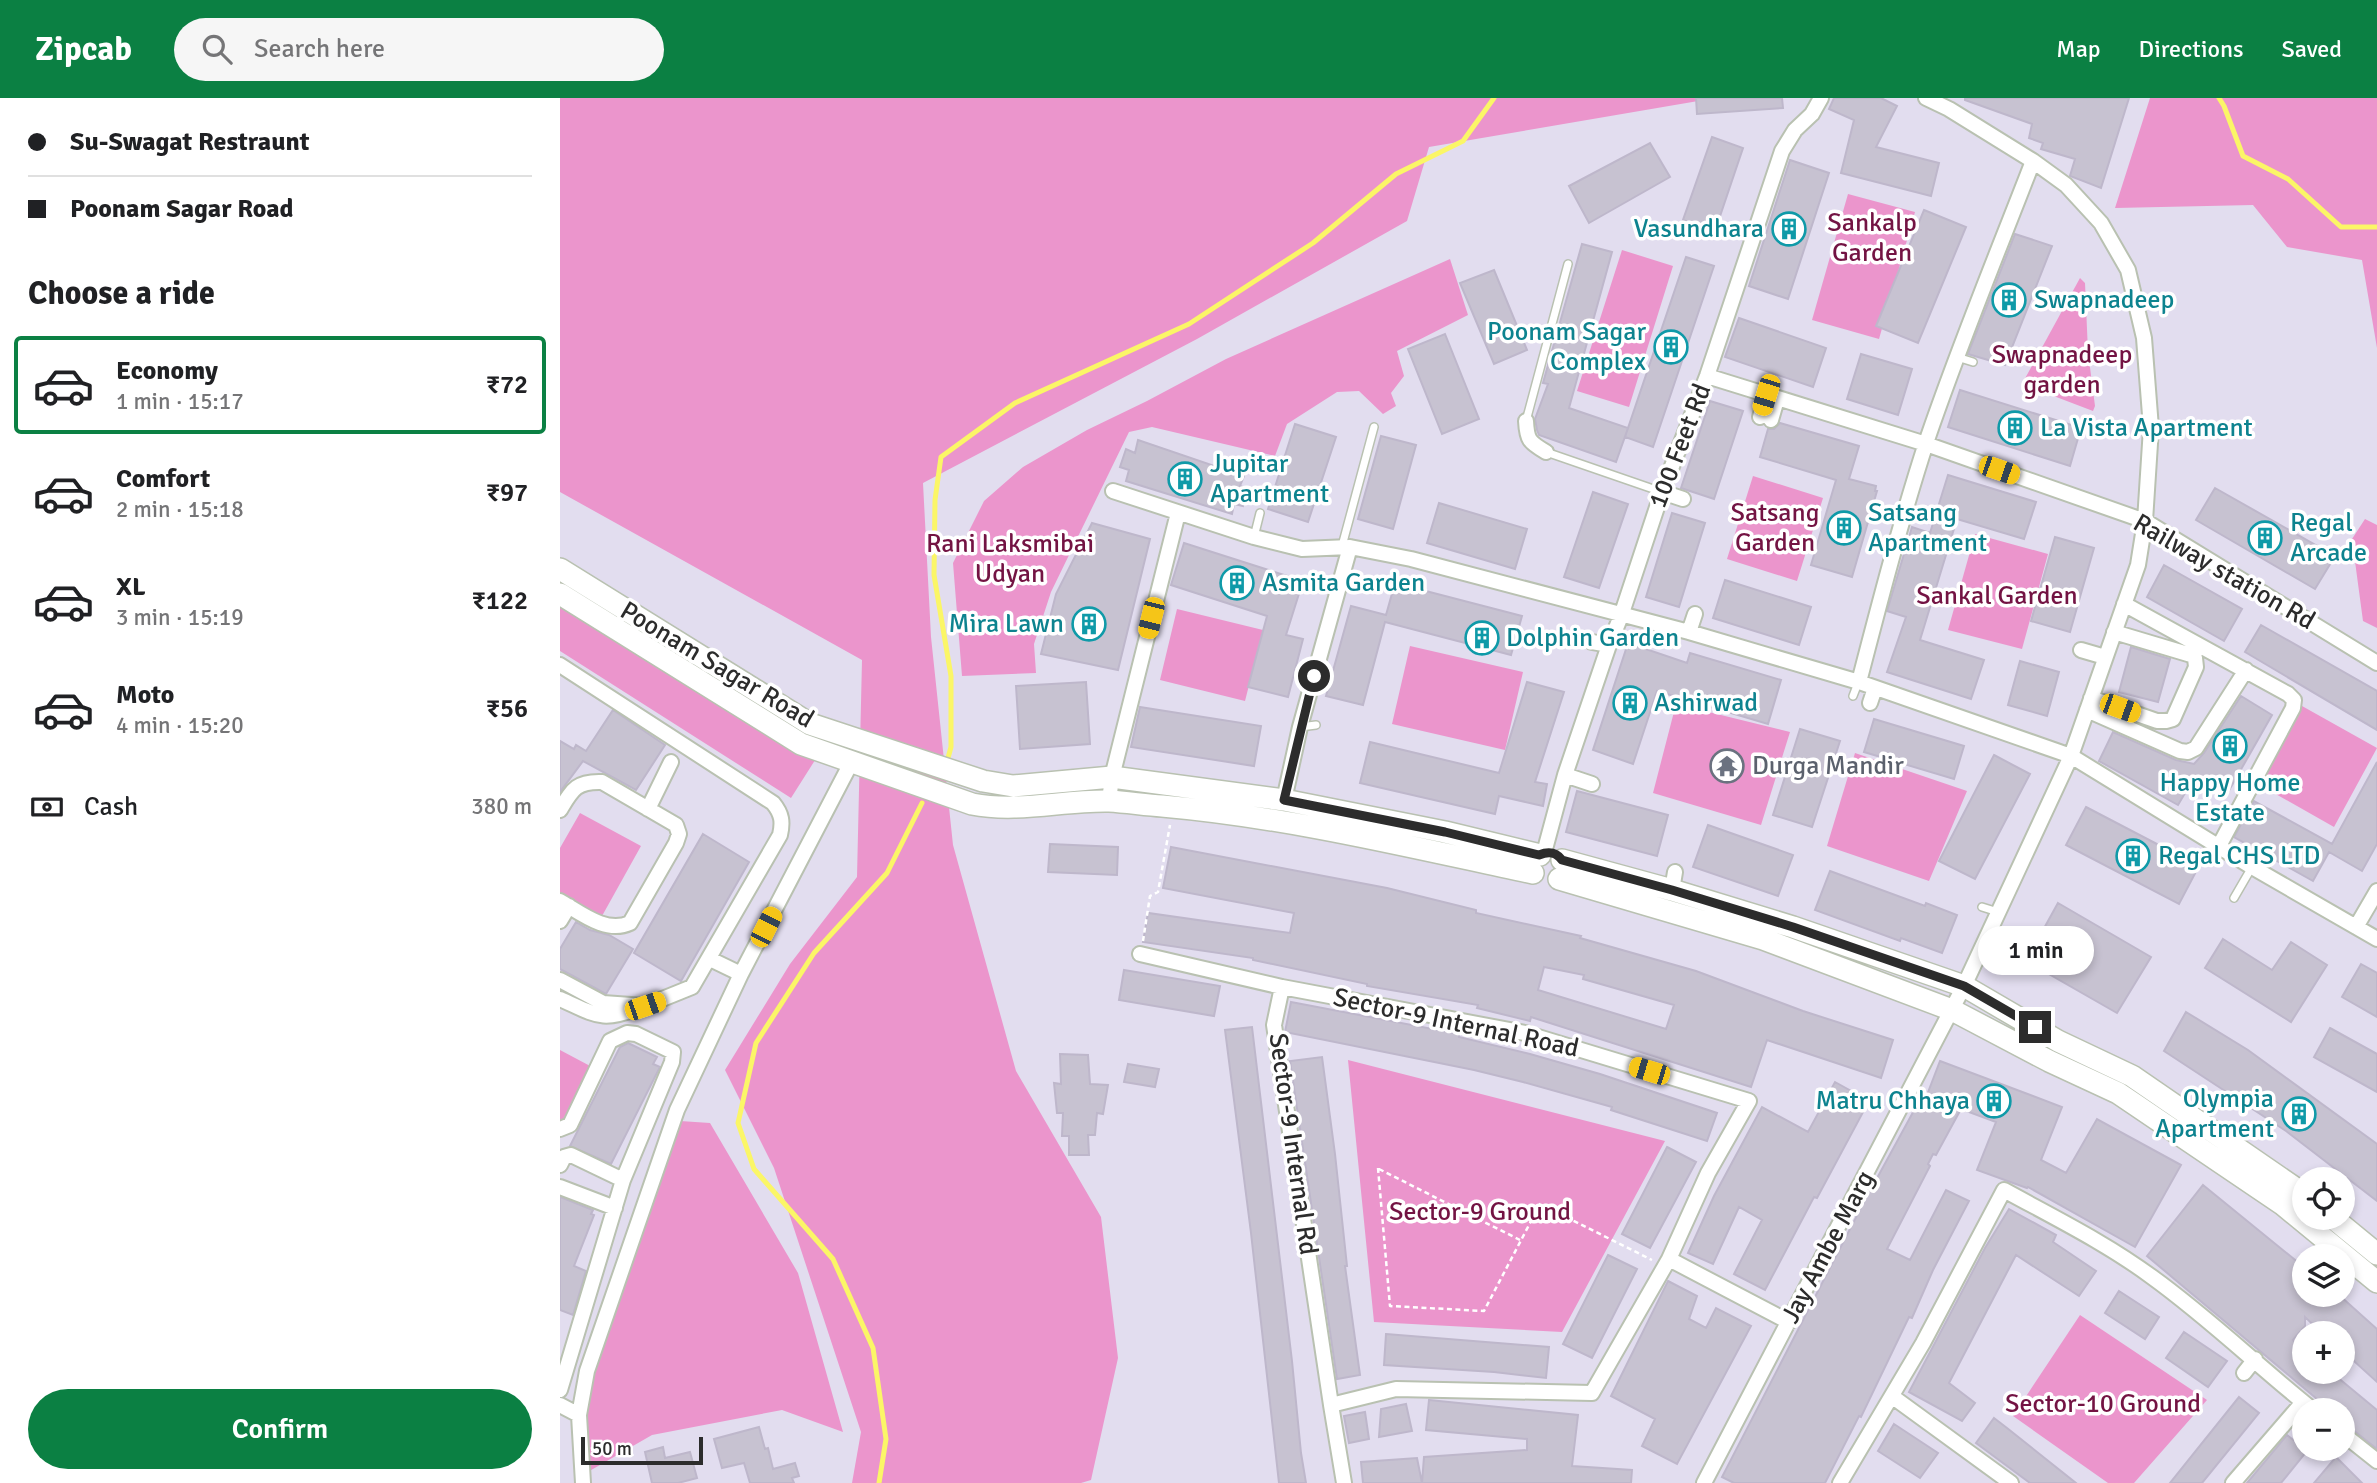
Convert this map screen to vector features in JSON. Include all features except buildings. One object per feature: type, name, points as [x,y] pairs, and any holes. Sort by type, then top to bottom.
[{"type":"main road","name":"Poonam Sagar Road","points":[[560,569],[792,715],[810,724],[983,781],[1013,786],[1112,777],[1284,800],[1445,832],[1548,864],[1763,939],[1952,1010],[2049,1061],[2118,1093],[2282,1204],[2377,1282]]},
{"type":"main road","name":"Poonam Sagar Road","points":[[560,594],[801,744],[972,804],[1011,808],[1109,801],[1173,807],[1263,818],[1548,864],[1674,881],[1964,986],[2058,1041],[2132,1076],[2292,1186]]},
{"type":"main road","points":[[2348,1230],[2377,1254]]},
{"type":"street","name":"100 Feet Rd","points":[[1548,864],[1565,775],[1662,492],[1707,376],[1782,151],[1795,130],[1812,114],[1821,98]]},
{"type":"street","name":"Jay Ambe Marg","points":[[1704,1483],[1964,986],[2071,756],[2138,565],[2145,521],[2151,428],[2144,338],[2128,271],[2101,223],[2066,185],[1950,109],[1926,98]]},
{"type":"street","points":[[1856,689],[1875,597],[1926,444],[1956,356],[2033,161]]},
{"type":"street","name":"Railway station Rd","points":[[1707,376],[1893,440],[1926,444],[2145,521],[2377,663]]},
{"type":"street","points":[[1765,418],[1772,397]]},
{"type":"street","points":[[1526,421],[1531,443],[1546,453]]},
{"type":"street","points":[[1114,491],[1254,537],[1302,549],[1346,547],[1413,553],[1621,616],[1689,632],[1856,689],[1875,688],[2071,756],[2252,867],[2377,939]]},
{"type":"street","points":[[1662,492],[1683,499]]},
{"type":"street","points":[[1109,801],[1112,777],[1178,513]]},
{"type":"street","points":[[1284,800],[1346,547]]},
{"type":"street","points":[[2124,604],[2246,670],[2294,700],[2293,708],[2219,846]]},
{"type":"street","points":[[1689,632],[1695,614]]},
{"type":"street","points":[[2089,704],[2157,721],[2173,719],[2196,667],[2195,658],[2191,654],[2114,632]]},
{"type":"street","points":[[1592,642],[1609,645]]},
{"type":"street","points":[[2081,650],[2105,657]]},
{"type":"street","points":[[560,665],[773,803],[782,818],[780,835],[692,987],[621,1015],[600,1017],[560,999]]},
{"type":"street","points":[[2089,704],[2180,751],[2188,752],[2196,748],[2246,670]]},
{"type":"street","points":[[1870,704],[1875,688]]},
{"type":"street","points":[[648,809],[671,762]]},
{"type":"street","points":[[583,1483],[579,1415],[587,1371],[677,1110],[741,974],[862,765]]},
{"type":"street","points":[[1565,775],[1592,784]]},
{"type":"street","points":[[560,810],[577,786],[601,782],[676,825],[679,834],[630,923],[610,928],[564,904],[560,920]]},
{"type":"street","points":[[2356,927],[2377,891]]},
{"type":"street","points":[[1140,954],[1282,986]]},
{"type":"street","points":[[710,959],[741,974]]},
{"type":"street","points":[[560,980],[603,1003],[645,1006]]},
{"type":"street","name":"Sector-9 Internal Road","points":[[1282,986],[1525,1033],[1749,1101],[1707,1173],[1669,1259]]},
{"type":"street","name":"Sector-9 Internal Rd","points":[[1282,986],[1275,1025],[1344,1483]]},
{"type":"street","points":[[560,1129],[570,1125],[610,1041],[627,1033],[636,1034],[670,1049],[673,1062],[623,1180],[560,1390]]},
{"type":"street","points":[[560,1165],[564,1157],[572,1155],[623,1180]]},
{"type":"street","points":[[560,1187],[615,1208]]},
{"type":"street","points":[[1840,1483],[1893,1397],[2004,1190],[2106,1246],[2153,1278],[2255,1359],[2299,1398]]},
{"type":"street","points":[[1331,1405],[1396,1389],[1592,1393],[1669,1259],[1789,1322]]},
{"type":"street","points":[[2244,1373],[2255,1359]]},
{"type":"street","points":[[1893,1397],[2011,1483]]},
{"type":"street","points":[[560,1405],[579,1415]]},
{"type":"street","points":[[2233,1483],[2292,1422]]},
{"type":"street","points":[[2355,1444],[2377,1461]]},
{"type":"lane","points":[[1526,421],[1568,264]]},
{"type":"lane","points":[[1956,356],[1973,362]]},
{"type":"lane","points":[[1346,547],[1374,427]]},
{"type":"lane","points":[[1546,453],[1662,492]]},
{"type":"lane","points":[[1254,537],[1260,513]]},
{"type":"lane","points":[[1300,727],[1316,725]]},
{"type":"lane","points":[[2234,898],[2252,867]]},
{"type":"lane","points":[[1983,907],[1998,912]]},
{"type":"path","points":[[1140,954],[1150,896],[1158,892],[1173,807]]},
{"type":"path","points":[[1520,1240],[1378,1168],[1390,1306],[1484,1311],[1540,1203],[1651,1260],[1669,1259]]},
{"type":"green space","points":[[560,98],[1704,98],[1429,147],[1407,221],[1197,339],[923,483],[931,637],[953,845],[1016,1071],[1101,1217],[1118,1358],[1091,1480],[1081,1483],[852,1483],[861,1432],[774,1168],[725,1070],[790,964],[857,877],[862,660],[560,492]]},
{"type":"green space","points":[[2150,98],[2377,98],[2377,348],[2362,260],[2287,247],[2253,205],[2115,208]]},
{"type":"green space","name":"Sankalp Garden","points":[[1848,194],[1915,212],[1879,339],[1812,320]]},
{"type":"green space","points":[[1622,250],[1673,266],[1629,407],[1577,391]]},
{"type":"green space","name":"Rani Laksmibai Udyan","points":[[1450,259],[1468,315],[1397,351],[1404,376],[1391,393],[1396,406],[1383,414],[1359,391],[1337,392],[1287,424],[1275,456],[1152,427],[1129,432],[1051,592],[1034,644],[1036,673],[962,676],[953,563],[984,501],[1023,467],[1087,430],[1226,359]]},
{"type":"green space","name":"Swapnadeep garden","points":[[2080,278],[2085,283],[2088,352],[2095,406],[2093,411],[2022,384]]},
{"type":"green space","name":"Satsang Garden","points":[[1753,476],[1823,498],[1797,581],[1727,559]]},
{"type":"green space","points":[[2365,519],[2377,525],[2377,628],[2363,621],[2352,539]]},
{"type":"green space","name":"Sankal Garden","points":[[1975,534],[2048,554],[2022,649],[1948,630]]},
{"type":"green space","points":[[560,594],[817,757],[791,798],[560,651]]},
{"type":"green space","points":[[1177,609],[1263,630],[1245,701],[1160,680]]},
{"type":"green space","points":[[1410,646],[1523,672],[1505,750],[1392,724]]},
{"type":"green space","points":[[1676,704],[1790,732],[1761,825],[1653,793]]},
{"type":"green space","points":[[2302,706],[2377,748],[2334,827],[2258,784]]},
{"type":"green space","points":[[1855,753],[1967,791],[1929,881],[1827,846]]},
{"type":"green space","points":[[580,813],[641,846],[602,916],[560,893],[560,848]]},
{"type":"green space","points":[[560,1050],[592,1067],[562,1121],[560,1120]]},
{"type":"green space","name":"Sector-9 Ground","points":[[1348,1060],[1665,1141],[1562,1332],[1374,1322]]},
{"type":"green space","points":[[680,1121],[710,1123],[798,1273],[843,1432],[782,1410],[652,1435],[586,1473],[582,1430],[590,1376]]},
{"type":"green space","name":"Sector-10 Ground","points":[[2080,1315],[2207,1400],[2134,1483],[2108,1483],[2013,1416]]},
{"type":"waterway","points":[[948,758],[951,747],[951,676],[934,575],[935,500],[941,457],[1015,403],[1189,324],[1313,243],[1396,174],[1463,141],[1494,98]]},
{"type":"waterway","points":[[2219,98],[2243,156],[2288,179],[2341,227],[2377,227]]},
{"type":"waterway","points":[[879,1483],[886,1439],[873,1348],[833,1259],[754,1169],[738,1123],[756,1043],[814,953],[887,873],[922,803]]},
{"type":"place","name":"Vasundhara","points":[[1789,229]]},
{"type":"place","name":"Swapnadeep","points":[[2009,300]]},
{"type":"place","name":"Poonam Sagar Complex","points":[[1671,347]]},
{"type":"place","name":"La Vista Apartment","points":[[2015,428]]},
{"type":"place","name":"Jupitar Apartment","points":[[1185,479]]},
{"type":"place","name":"Satsang Apartment","points":[[1844,528]]},
{"type":"place","name":"Regal Arcade","points":[[2265,538]]},
{"type":"place","name":"Asmita Garden","points":[[1237,583]]},
{"type":"place","name":"Mira Lawn","points":[[1089,624]]},
{"type":"place","name":"Dolphin Garden","points":[[1482,638]]},
{"type":"place","name":"Ashirwad","points":[[1630,703]]},
{"type":"place","name":"Happy Home Estate","points":[[2230,746]]},
{"type":"place","name":"Durga Mandir","points":[[1727,766]]},
{"type":"place","name":"Regal CHS LTD","points":[[2133,856]]},
{"type":"place","name":"Matru Chhaya","points":[[1994,1101]]},
{"type":"place","name":"Olympia Apartment","points":[[2299,1114]]},
{"type":"route","points":[[1314,676],[1284,800],[1445,832],[1539,855],[1550,852],[1562,860],[1793,927],[1964,986],[2035,1027]]}]
